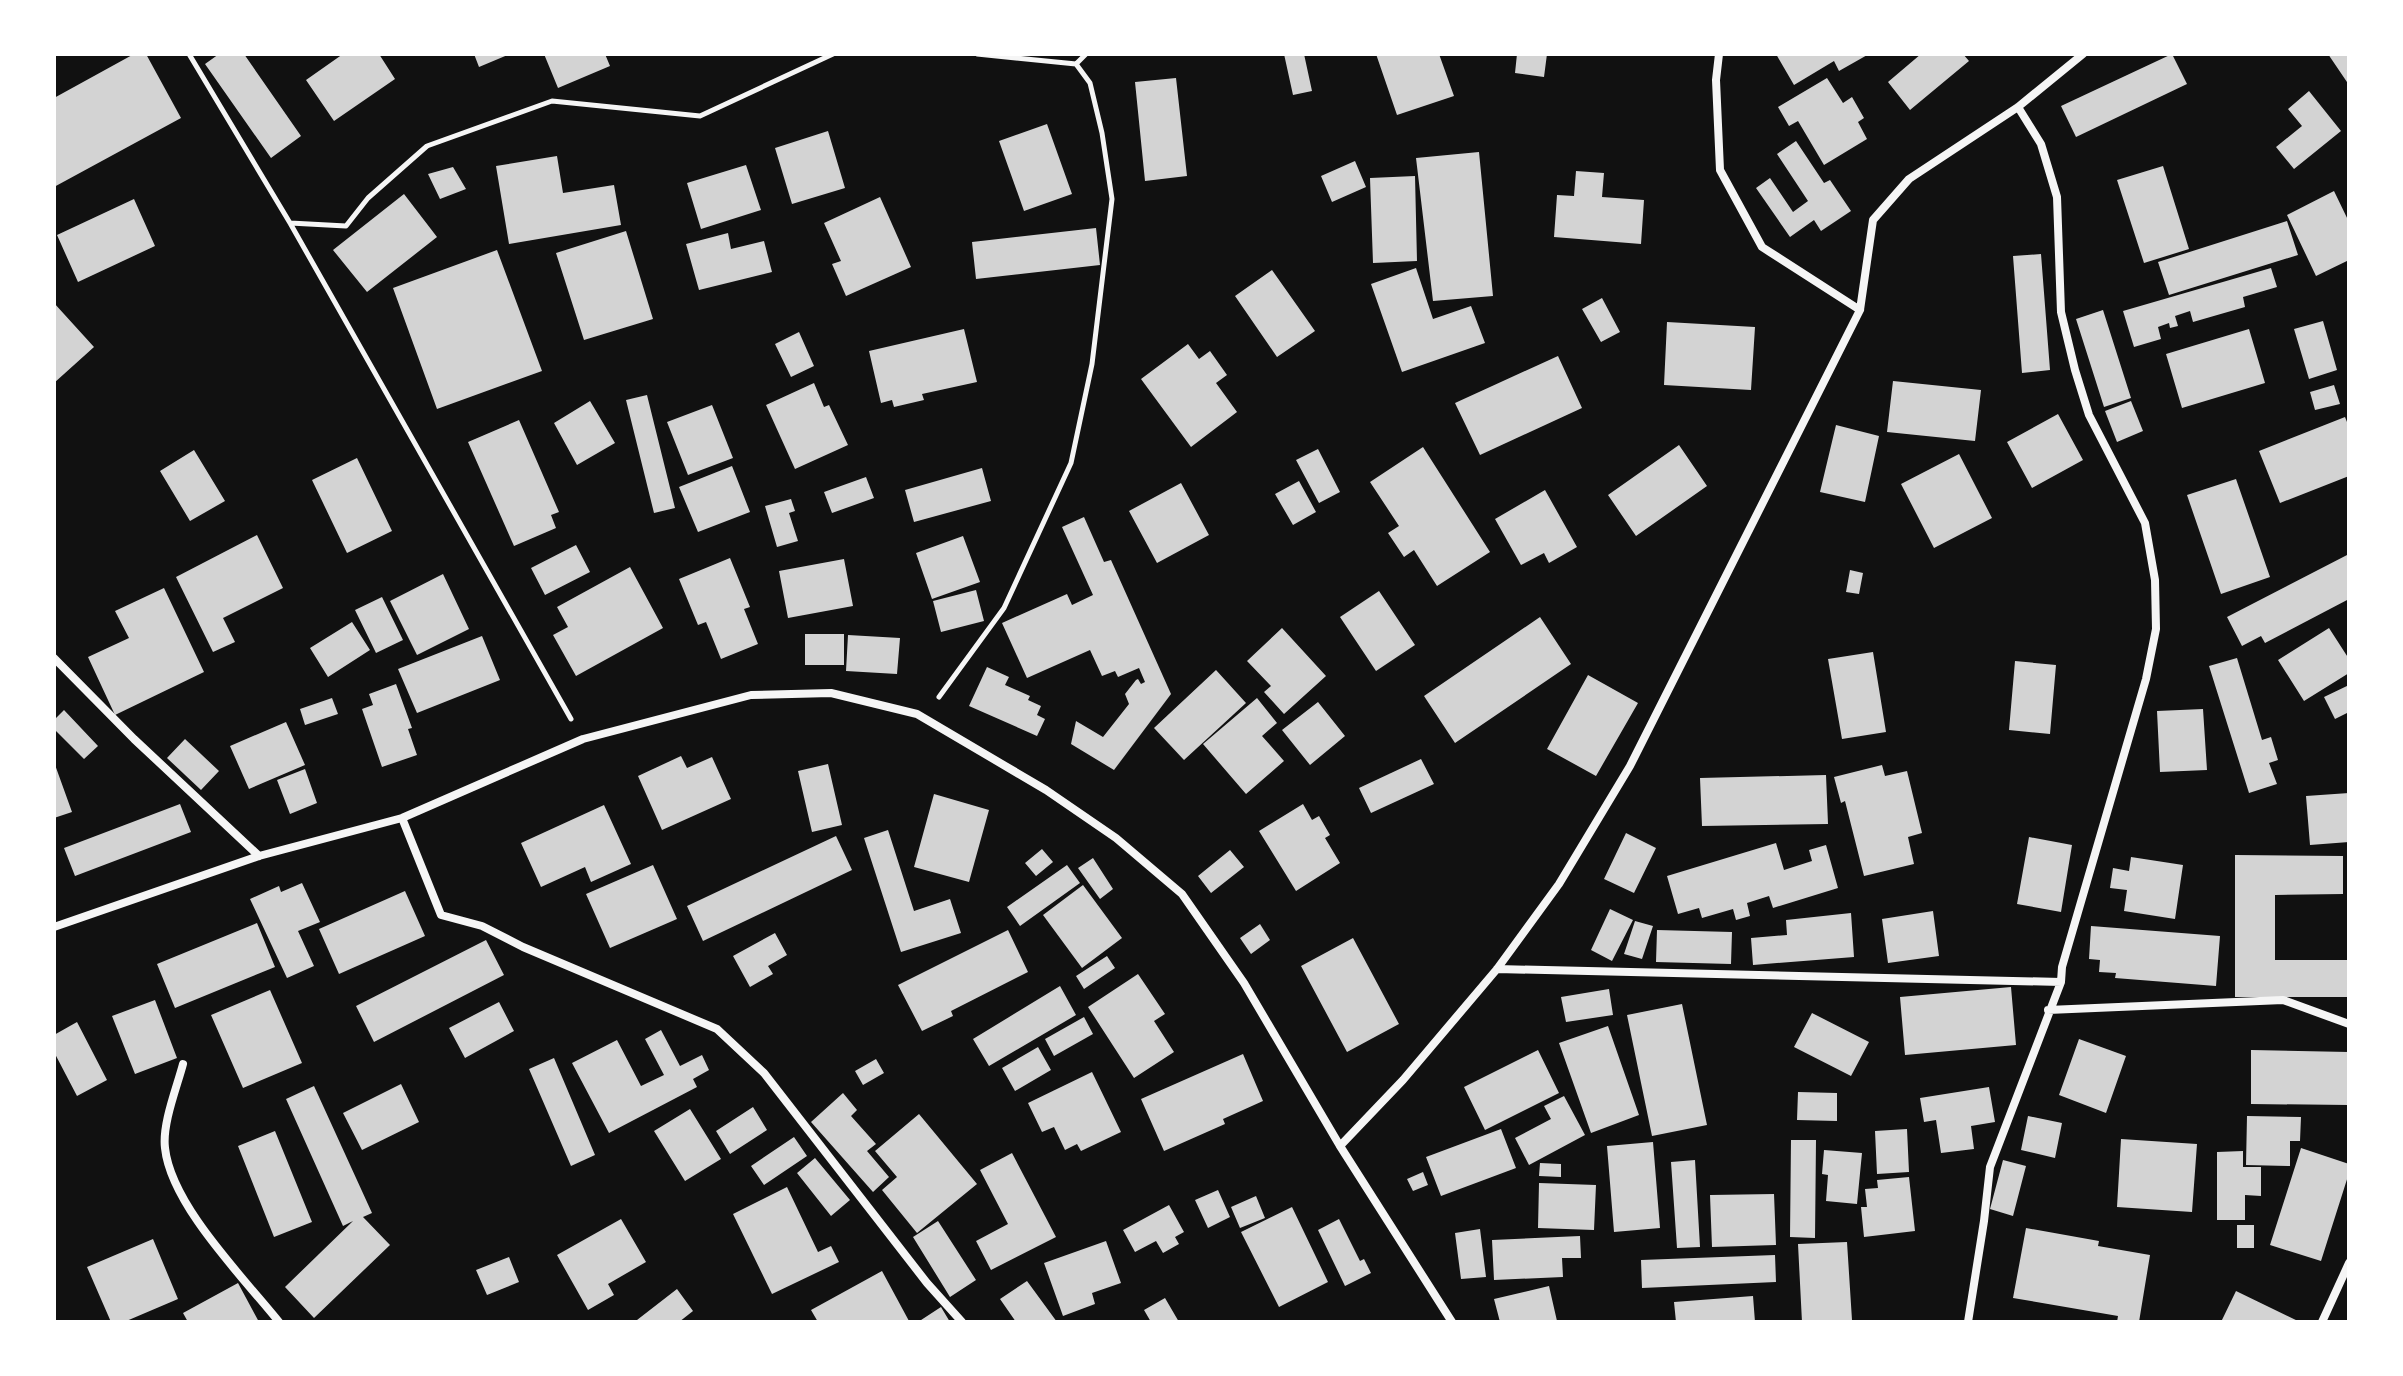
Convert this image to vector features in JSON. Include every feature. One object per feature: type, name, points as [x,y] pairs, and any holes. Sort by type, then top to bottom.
[{"type":"street","points":[[1719,54],[1716,80],[1720,170],[1762,247],[1860,310]]},
{"type":"street","points":[[1340,1146],[1403,1080],[1497,969],[1559,884],[1630,766],[1860,310],[1873,220],[1909,179],[2018,107],[2083,54]]},
{"type":"street","points":[[1968,1322],[1990,1167],[2061,982],[2062,967],[2146,679],[2156,629],[2155,580],[2145,523],[2089,415],[2075,370],[2061,312],[2057,197],[2041,144],[2018,107]]},
{"type":"street","points":[[54,658],[134,739],[259,856]]},
{"type":"street","points":[[54,927],[259,856],[402,818],[583,739],[751,695],[831,693],[917,714],[1046,790],[1116,838],[1182,894],[1244,983],[1340,1146],[1452,1322]]},
{"type":"street","points":[[402,818],[441,915],[482,926],[523,947],[717,1029],[764,1073],[927,1283],[962,1322]]},
{"type":"street","points":[[1497,969],[2061,982]]},
{"type":"street","points":[[2048,1010],[2283,1000],[2349,1024]]},
{"type":"street","points":[[183,1064],[164,1146],[175,1185],[197,1220],[279,1322]]},
{"type":"street","points":[[2322,1322],[2349,1263]]},
{"type":"path","points":[[189,54],[290,223],[583,739]]},
{"type":"path","points":[[290,223],[346,226],[368,198],[427,146],[552,101],[700,116],[833,54]]},
{"type":"path","points":[[917,714],[945,693],[1004,608],[1071,463],[1092,364],[1112,199],[1102,133],[1090,83],[1076,64],[977,54]]},
{"type":"path","points":[[1076,64],[1086,54]]},
{"type":"building","points":[[134,54],[146,54],[181,118],[54,187],[54,98]]},
{"type":"building","points":[[219,54],[244,54],[301,136],[271,158],[205,64]]},
{"type":"building","points":[[343,54],[379,54],[395,79],[334,121],[306,80]]},
{"type":"building","points":[[474,54],[510,54],[479,67]]},
{"type":"building","points":[[544,54],[605,54],[610,66],[558,88]]},
{"type":"building","points":[[1284,54],[1304,54],[1312,91],[1293,95]]},
{"type":"building","points":[[1376,54],[1439,54],[1454,96],[1397,115]]},
{"type":"building","points":[[1517,54],[1547,54],[1544,77],[1515,73]]},
{"type":"building","points":[[1776,54],[1869,54],[1839,71],[1834,61],[1794,85]]},
{"type":"building","points":[[1921,54],[1963,54],[1969,61],[1910,110],[1888,82]]},
{"type":"building","points":[[2172,54],[2187,84],[2076,137],[2061,106]]},
{"type":"building","points":[[2328,54],[2349,54],[2349,85]]},
{"type":"building","points":[[1176,78],[1187,176],[1145,181],[1135,82]]},
{"type":"building","points":[[1827,78],[1843,103],[1852,97],[1864,118],[1858,122],[1867,139],[1824,165],[1798,121],[1789,126],[1778,107]]},
{"type":"building","points":[[2309,91],[2341,131],[2294,169],[2276,147],[2302,126],[2288,109]]},
{"type":"building","points":[[1047,124],[1072,194],[1024,211],[999,141]]},
{"type":"building","points":[[828,131],[845,188],[792,204],[775,148]]},
{"type":"building","points":[[1796,141],[1824,183],[1830,180],[1851,211],[1821,231],[1814,220],[1790,237],[1756,188],[1770,178],[1793,212],[1808,201],[1777,154]]},
{"type":"building","points":[[1479,152],[1493,296],[1433,301],[1416,158]]},
{"type":"building","points":[[557,156],[563,193],[614,185],[621,225],[509,244],[496,166]]},
{"type":"building","points":[[1355,161],[1366,187],[1332,202],[1321,176]]},
{"type":"building","points":[[746,165],[761,210],[701,229],[687,183]]},
{"type":"building","points":[[2163,166],[2189,249],[2144,263],[2117,180]]},
{"type":"building","points":[[453,167],[466,189],[440,199],[428,174]]},
{"type":"building","points":[[1576,171],[1604,173],[1602,197],[1644,200],[1641,244],[1554,237],[1557,195],[1574,196]]},
{"type":"building","points":[[1415,176],[1417,261],[1373,263],[1370,178]]},
{"type":"building","points":[[2334,191],[2349,222],[2349,260],[2316,276],[2287,215]]},
{"type":"building","points":[[404,194],[437,237],[367,292],[333,250]]},
{"type":"building","points":[[880,197],[911,267],[846,296],[832,264],[841,261],[824,223]]},
{"type":"building","points":[[134,199],[155,246],[78,282],[57,235]]},
{"type":"building","points":[[2287,221],[2298,255],[2169,295],[2158,262]]},
{"type":"building","points":[[1096,228],[1100,265],[976,279],[972,242]]},
{"type":"building","points":[[626,231],[653,319],[584,340],[556,253]]},
{"type":"building","points":[[728,233],[731,249],[764,241],[772,272],[699,290],[686,244]]},
{"type":"building","points":[[497,250],[542,371],[437,409],[393,288]]},
{"type":"building","points":[[2041,254],[2050,370],[2022,373],[2013,256]]},
{"type":"building","points":[[1416,268],[1433,319],[1471,306],[1485,343],[1402,372],[1371,284]]},
{"type":"building","points":[[2271,268],[2277,287],[2243,297],[2245,307],[2193,322],[2190,311],[2175,316],[2178,326],[2170,328],[2169,323],[2158,327],[2161,339],[2134,347],[2123,311]]},
{"type":"building","points":[[1272,270],[1315,331],[1277,357],[1235,296]]},
{"type":"building","points":[[1602,298],[1620,332],[1601,342],[1582,309]]},
{"type":"building","points":[[54,303],[94,347],[54,383]]},
{"type":"building","points":[[2103,310],[2131,398],[2104,407],[2076,319]]},
{"type":"building","points":[[2323,321],[2337,370],[2309,379],[2294,329]]},
{"type":"building","points":[[1667,322],[1755,327],[1751,390],[1664,385]]},
{"type":"building","points":[[964,329],[977,382],[922,394],[924,400],[894,407],[892,400],[881,403],[869,351]]},
{"type":"building","points":[[2249,329],[2265,383],[2182,408],[2166,354]]},
{"type":"building","points":[[799,332],[814,366],[791,377],[775,344]]},
{"type":"building","points":[[1188,344],[1199,359],[1210,351],[1227,375],[1216,383],[1237,412],[1191,447],[1141,379]]},
{"type":"building","points":[[1558,356],[1582,408],[1480,455],[1455,403]]},
{"type":"building","points":[[1893,381],[1981,390],[1975,441],[1887,432]]},
{"type":"building","points":[[814,383],[824,407],[829,405],[848,445],[795,469],[766,405]]},
{"type":"building","points":[[2334,385],[2340,404],[2315,410],[2310,392]]},
{"type":"building","points":[[647,395],[675,508],[654,513],[626,400]]},
{"type":"building","points":[[590,401],[615,443],[577,465],[554,423]]},
{"type":"building","points":[[2131,401],[2143,431],[2117,442],[2105,411]]},
{"type":"building","points":[[712,405],[733,458],[688,475],[667,422]]},
{"type":"building","points":[[2058,414],[2083,460],[2032,488],[2007,442]]},
{"type":"building","points":[[2345,417],[2349,427],[2349,476],[2280,503],[2259,451]]},
{"type":"building","points":[[519,420],[559,512],[551,515],[556,528],[514,546],[468,442]]},
{"type":"building","points":[[1836,425],[1879,436],[1865,502],[1820,492]]},
{"type":"building","points":[[1679,445],[1707,486],[1636,536],[1608,495]]},
{"type":"building","points":[[1423,447],[1490,552],[1437,586],[1414,550],[1404,557],[1388,533],[1399,526],[1370,482]]},
{"type":"building","points":[[1318,449],[1340,492],[1319,503],[1296,460]]},
{"type":"building","points":[[194,450],[225,501],[190,521],[160,471]]},
{"type":"building","points":[[1959,454],[1992,518],[1934,548],[1901,484]]},
{"type":"building","points":[[357,458],[392,531],[347,553],[312,480]]},
{"type":"building","points":[[732,466],[750,512],[698,532],[679,487]]},
{"type":"building","points":[[982,468],[991,501],[914,522],[905,490]]},
{"type":"building","points":[[866,477],[874,498],[832,513],[824,492]]},
{"type":"building","points":[[2236,479],[2270,577],[2221,594],[2187,495]]},
{"type":"building","points":[[1299,481],[1316,512],[1293,525],[1275,494]]},
{"type":"building","points":[[1181,483],[1209,535],[1157,563],[1129,511]]},
{"type":"building","points":[[1545,490],[1577,547],[1549,563],[1544,553],[1521,565],[1495,519]]},
{"type":"building","points":[[791,499],[795,511],[789,513],[798,541],[777,547],[765,506]]},
{"type":"building","points":[[1084,517],[1104,562],[1111,560],[1171,694],[1114,770],[1071,744],[1076,721],[1103,737],[1129,704],[1125,694],[1136,680],[1141,684],[1145,682],[1139,668],[1118,677],[1115,671],[1102,676],[1090,650],[1027,678],[1002,623],[1067,594],[1072,605],[1093,595],[1062,527]]},
{"type":"building","points":[[257,535],[283,588],[223,618],[235,642],[213,652],[176,577]]},
{"type":"building","points":[[963,536],[980,582],[932,599],[916,553]]},
{"type":"building","points":[[576,545],[590,572],[545,595],[531,568]]},
{"type":"building","points":[[2349,554],[2349,599],[2265,643],[2261,636],[2242,646],[2227,617]]},
{"type":"building","points":[[730,558],[750,607],[744,609],[758,644],[721,659],[706,622],[698,625],[679,579]]},
{"type":"building","points":[[844,559],[853,606],[788,618],[779,571]]},
{"type":"building","points":[[630,567],[663,628],[576,676],[553,635],[568,627],[557,607]]},
{"type":"building","points":[[1850,570],[1863,573],[1859,594],[1846,592]]},
{"type":"building","points":[[443,574],[469,629],[417,655],[390,601]]},
{"type":"building","points":[[164,588],[204,672],[115,715],[88,657],[129,638],[115,611]]},
{"type":"building","points":[[976,590],[984,621],[941,632],[933,601]]},
{"type":"building","points":[[1379,591],[1415,645],[1376,671],[1340,617]]},
{"type":"building","points":[[382,597],[403,640],[376,653],[355,610]]},
{"type":"building","points":[[1540,617],[1571,664],[1455,743],[1424,696]]},
{"type":"building","points":[[352,622],[370,650],[328,677],[310,648]]},
{"type":"building","points":[[1282,628],[1326,676],[1284,714],[1264,692],[1271,686],[1247,661]]},
{"type":"building","points":[[2329,628],[2349,659],[2349,673],[2304,701],[2278,660]]},
{"type":"building","points":[[805,634],[844,634],[844,665],[805,665]]},
{"type":"building","points":[[848,635],[900,638],[897,674],[846,671]]},
{"type":"building","points":[[482,636],[500,680],[417,713],[398,669]]},
{"type":"building","points":[[1873,652],[1886,732],[1842,739],[1828,659]]},
{"type":"building","points":[[2237,658],[2262,740],[2271,737],[2278,760],[2269,763],[2277,784],[2249,793],[2209,666]]},
{"type":"building","points":[[2015,661],[2056,665],[2050,734],[2009,730]]},
{"type":"building","points":[[987,667],[1009,677],[1005,685],[1030,696],[1028,700],[1041,706],[1037,715],[1045,719],[1037,736],[969,706]]},
{"type":"building","points":[[1216,670],[1246,703],[1184,760],[1154,728]]},
{"type":"building","points":[[1588,675],[1638,703],[1596,776],[1547,749]]},
{"type":"building","points":[[396,684],[412,728],[408,729],[417,755],[382,767],[362,709],[373,705],[369,694]]},
{"type":"building","points":[[2349,685],[2349,712],[2335,719],[2324,697]]},
{"type":"building","points":[[332,698],[338,714],[305,725],[300,709]]},
{"type":"building","points":[[1257,698],[1277,723],[1262,736],[1284,761],[1246,794],[1203,744]]},
{"type":"building","points":[[1318,702],[1345,736],[1310,765],[1282,730]]},
{"type":"building","points":[[2203,709],[2207,770],[2160,772],[2157,711]]},
{"type":"building","points":[[64,710],[98,746],[84,759],[54,729],[54,720]]},
{"type":"building","points":[[286,722],[305,765],[249,789],[230,746]]},
{"type":"building","points":[[185,739],[219,771],[201,790],[167,758]]},
{"type":"building","points":[[681,756],[687,768],[712,757],[731,799],[662,830],[638,776]]},
{"type":"building","points":[[1421,759],[1434,784],[1371,813],[1359,788]]},
{"type":"building","points":[[54,762],[72,812],[54,818]]},
{"type":"building","points":[[828,764],[842,825],[812,832],[798,771]]},
{"type":"building","points":[[1882,765],[1885,776],[1907,771],[1922,833],[1908,837],[1914,864],[1864,876],[1845,801],[1841,803],[1834,777]]},
{"type":"building","points":[[305,769],[317,803],[290,814],[277,780]]},
{"type":"building","points":[[1826,775],[1828,824],[1702,826],[1700,778]]},
{"type":"building","points":[[2349,793],[2349,842],[2310,845],[2306,796]]},
{"type":"building","points":[[934,794],[989,810],[969,882],[914,867]]},
{"type":"building","points":[[180,804],[191,832],[75,876],[64,848]]},
{"type":"building","points":[[1303,804],[1312,820],[1319,816],[1330,835],[1325,838],[1340,863],[1296,891],[1259,831]]},
{"type":"building","points":[[604,805],[631,864],[591,882],[585,867],[541,887],[521,843]]},
{"type":"building","points":[[888,830],[914,911],[950,899],[961,933],[901,952],[864,838]]},
{"type":"building","points":[[1626,833],[1656,848],[1634,893],[1604,879]]},
{"type":"building","points":[[836,836],[852,870],[703,941],[687,906]]},
{"type":"building","points":[[2029,837],[2072,845],[2061,912],[2017,904]]},
{"type":"building","points":[[1776,843],[1784,870],[1812,861],[1809,850],[1826,845],[1838,888],[1773,908],[1769,896],[1747,903],[1750,916],[1736,920],[1733,909],[1702,918],[1699,908],[1678,914],[1667,876]]},
{"type":"building","points":[[1042,849],[1053,862],[1036,876],[1025,863]]},
{"type":"building","points":[[1230,850],[1244,867],[1211,893],[1198,876]]},
{"type":"building","points":[[2235,855],[2343,856],[2343,894],[2275,895],[2275,960],[2349,960],[2349,997],[2235,997]]},
{"type":"building","points":[[2131,857],[2183,865],[2175,919],[2124,911],[2127,890],[2110,888],[2113,868],[2129,871]]},
{"type":"building","points":[[1093,858],[1113,889],[1100,899],[1078,868]]},
{"type":"building","points":[[653,865],[677,919],[610,948],[586,894]]},
{"type":"building","points":[[1067,865],[1080,883],[1020,926],[1007,907]]},
{"type":"building","points":[[302,883],[320,922],[298,931],[314,966],[287,978],[250,899],[279,886],[281,892]]},
{"type":"building","points":[[1083,885],[1122,938],[1082,968],[1043,915]]},
{"type":"building","points":[[405,891],[425,936],[339,974],[319,929]]},
{"type":"building","points":[[1610,909],[1633,920],[1612,961],[1591,950]]},
{"type":"building","points":[[1933,911],[1939,956],[1888,963],[1882,919]]},
{"type":"building","points":[[1851,913],[1854,957],[1753,965],[1751,938],[1787,935],[1786,920]]},
{"type":"building","points":[[1635,921],[1653,926],[1642,959],[1624,954]]},
{"type":"building","points":[[257,923],[275,967],[175,1008],[157,964]]},
{"type":"building","points":[[1260,924],[1270,940],[1251,954],[1240,938]]},
{"type":"building","points":[[2091,926],[2220,936],[2216,986],[2115,978],[2116,973],[2099,972],[2100,960],[2089,959]]},
{"type":"building","points":[[1008,930],[1028,972],[951,1011],[953,1016],[922,1031],[898,985]]},
{"type":"building","points":[[1657,930],[1732,932],[1731,964],[1656,962]]},
{"type":"building","points":[[775,933],[787,955],[768,966],[773,974],[750,987],[733,956]]},
{"type":"building","points":[[1353,938],[1399,1024],[1347,1052],[1301,966]]},
{"type":"building","points":[[486,940],[504,975],[374,1042],[356,1006]]},
{"type":"building","points":[[1107,956],[1115,968],[1084,989],[1076,976]]},
{"type":"building","points":[[1138,974],[1165,1014],[1154,1021],[1174,1052],[1134,1078],[1088,1007]]},
{"type":"building","points":[[1060,986],[1076,1015],[989,1066],[973,1039]]},
{"type":"building","points":[[2011,987],[2016,1045],[1905,1055],[1900,997]]},
{"type":"building","points":[[1609,989],[1613,1015],[1566,1022],[1561,997]]},
{"type":"building","points":[[270,990],[302,1063],[243,1088],[211,1015]]},
{"type":"building","points":[[155,1000],[177,1058],[135,1074],[112,1016]]},
{"type":"building","points":[[499,1002],[514,1031],[465,1058],[449,1028]]},
{"type":"building","points":[[1682,1004],[1707,1125],[1652,1136],[1627,1015]]},
{"type":"building","points":[[1812,1013],[1869,1042],[1851,1076],[1794,1047]]},
{"type":"building","points":[[1084,1017],[1093,1034],[1054,1056],[1045,1039]]},
{"type":"building","points":[[77,1022],[107,1080],[77,1096],[54,1052],[54,1035]]},
{"type":"building","points":[[1608,1026],[1639,1115],[1591,1133],[1559,1043]]},
{"type":"building","points":[[661,1030],[680,1066],[702,1055],[709,1070],[693,1079],[697,1087],[609,1133],[572,1063],[617,1040],[641,1086],[664,1075],[645,1039]]},
{"type":"building","points":[[2079,1039],[2126,1056],[2106,1113],[2059,1095]]},
{"type":"building","points":[[1038,1047],[1051,1070],[1015,1091],[1002,1068]]},
{"type":"building","points":[[1538,1050],[1559,1093],[1485,1130],[1464,1087]]},
{"type":"building","points":[[2251,1050],[2349,1052],[2349,1105],[2251,1104]]},
{"type":"building","points":[[1243,1054],[1263,1101],[1223,1119],[1225,1124],[1164,1151],[1141,1099]]},
{"type":"building","points":[[554,1058],[595,1155],[571,1166],[529,1069]]},
{"type":"building","points":[[876,1059],[884,1073],[863,1085],[855,1071]]},
{"type":"building","points":[[1092,1072],[1121,1132],[1081,1151],[1077,1144],[1065,1150],[1054,1127],[1042,1132],[1028,1103]]},
{"type":"building","points":[[401,1084],[419,1122],[362,1150],[343,1113]]},
{"type":"building","points":[[314,1086],[372,1213],[363,1217],[390,1245],[314,1318],[285,1287],[353,1221],[343,1226],[286,1099]]},
{"type":"building","points":[[1989,1087],[1995,1122],[1971,1126],[1974,1149],[1941,1153],[1936,1120],[1924,1122],[1920,1098]]},
{"type":"building","points":[[1798,1092],[1837,1093],[1837,1121],[1797,1120]]},
{"type":"building","points":[[843,1093],[857,1110],[851,1116],[876,1144],[867,1151],[889,1177],[873,1192],[811,1122]]},
{"type":"building","points":[[1564,1096],[1585,1135],[1529,1165],[1515,1138],[1551,1119],[1544,1106]]},
{"type":"building","points":[[753,1107],[767,1130],[730,1154],[716,1131]]},
{"type":"building","points":[[690,1109],[721,1159],[685,1181],[654,1131]]},
{"type":"building","points":[[919,1114],[977,1184],[917,1233],[882,1190],[897,1177],[875,1151]]},
{"type":"building","points":[[2028,1116],[2062,1123],[2055,1158],[2021,1150]]},
{"type":"building","points":[[2247,1116],[2301,1117],[2300,1141],[2290,1141],[2290,1166],[2246,1165]]},
{"type":"building","points":[[1501,1129],[1516,1168],[1441,1196],[1426,1157]]},
{"type":"building","points":[[1907,1129],[1909,1172],[1877,1174],[1875,1131]]},
{"type":"building","points":[[275,1131],[312,1222],[274,1237],[238,1146]]},
{"type":"building","points":[[794,1137],[807,1156],[764,1185],[751,1166]]},
{"type":"building","points":[[2121,1139],[2197,1144],[2192,1212],[2117,1207]]},
{"type":"building","points":[[1791,1140],[1816,1140],[1815,1238],[1790,1237]]},
{"type":"building","points":[[1653,1142],[1660,1228],[1614,1232],[1607,1146]]},
{"type":"building","points":[[2301,1148],[2349,1164],[2349,1173],[2321,1261],[2270,1245]]},
{"type":"building","points":[[1824,1150],[1862,1153],[1857,1204],[1826,1201],[1828,1175],[1822,1174]]},
{"type":"building","points":[[2243,1151],[2243,1167],[2261,1167],[2261,1196],[2245,1195],[2245,1220],[2217,1220],[2217,1152]]},
{"type":"building","points":[[1012,1153],[1056,1237],[991,1270],[976,1241],[1008,1224],[980,1170]]},
{"type":"building","points":[[815,1158],[850,1200],[831,1216],[797,1173]]},
{"type":"building","points":[[1695,1160],[1700,1247],[1677,1248],[1671,1162]]},
{"type":"building","points":[[2003,1160],[2026,1166],[2013,1216],[1990,1209]]},
{"type":"building","points":[[1540,1163],[1561,1164],[1561,1177],[1539,1176]]},
{"type":"building","points":[[1423,1172],[1428,1185],[1413,1191],[1407,1179]]},
{"type":"building","points":[[1909,1177],[1915,1231],[1864,1237],[1861,1207],[1867,1207],[1865,1189],[1878,1188],[1877,1180]]},
{"type":"building","points":[[1539,1183],[1596,1185],[1594,1230],[1538,1228]]},
{"type":"building","points":[[787,1187],[818,1252],[831,1246],[839,1262],[772,1294],[733,1214]]},
{"type":"building","points":[[1218,1190],[1230,1217],[1208,1228],[1195,1200]]},
{"type":"building","points":[[1774,1194],[1776,1245],[1712,1247],[1710,1195]]},
{"type":"building","points":[[1256,1196],[1265,1218],[1240,1228],[1231,1207]]},
{"type":"building","points":[[1169,1205],[1184,1232],[1175,1237],[1179,1244],[1163,1253],[1156,1241],[1135,1252],[1123,1230]]},
{"type":"building","points":[[1292,1207],[1328,1282],[1279,1307],[1241,1232]]},
{"type":"building","points":[[621,1219],[646,1262],[608,1284],[614,1295],[588,1310],[557,1255]]},
{"type":"building","points":[[1339,1219],[1360,1261],[1364,1259],[1371,1273],[1345,1286],[1318,1230]]},
{"type":"building","points":[[938,1221],[976,1280],[950,1297],[913,1237]]},
{"type":"building","points":[[2237,1225],[2254,1225],[2254,1248],[2237,1248]]},
{"type":"building","points":[[2026,1228],[2099,1241],[2098,1246],[2150,1255],[2139,1322],[2117,1322],[2118,1316],[2013,1298]]},
{"type":"building","points":[[1480,1229],[1486,1277],[1461,1279],[1455,1233]]},
{"type":"building","points":[[1580,1236],[1581,1258],[1562,1258],[1563,1277],[1494,1280],[1492,1240]]},
{"type":"building","points":[[153,1239],[178,1299],[124,1322],[111,1322],[87,1267]]},
{"type":"building","points":[[1106,1241],[1121,1283],[1092,1293],[1095,1304],[1063,1316],[1044,1263]]},
{"type":"building","points":[[1847,1242],[1852,1320],[1802,1322],[1798,1244]]},
{"type":"building","points":[[1775,1255],[1776,1282],[1642,1288],[1641,1260]]},
{"type":"building","points":[[509,1257],[519,1282],[487,1295],[476,1270]]},
{"type":"building","points":[[882,1271],[909,1321],[818,1322],[811,1310]]},
{"type":"building","points":[[1027,1281],[1057,1322],[1016,1322],[1000,1299]]},
{"type":"building","points":[[238,1283],[259,1322],[188,1322],[183,1313]]},
{"type":"building","points":[[1549,1286],[1557,1321],[1500,1322],[1494,1299]]},
{"type":"building","points":[[677,1289],[693,1311],[679,1322],[637,1320]]},
{"type":"building","points":[[2236,1291],[2300,1322],[2221,1322]]},
{"type":"building","points":[[1753,1296],[1755,1322],[1676,1322],[1674,1302]]},
{"type":"building","points":[[1165,1298],[1179,1322],[1151,1322],[1144,1310]]},
{"type":"building","points":[[941,1307],[950,1322],[918,1322]]}]
